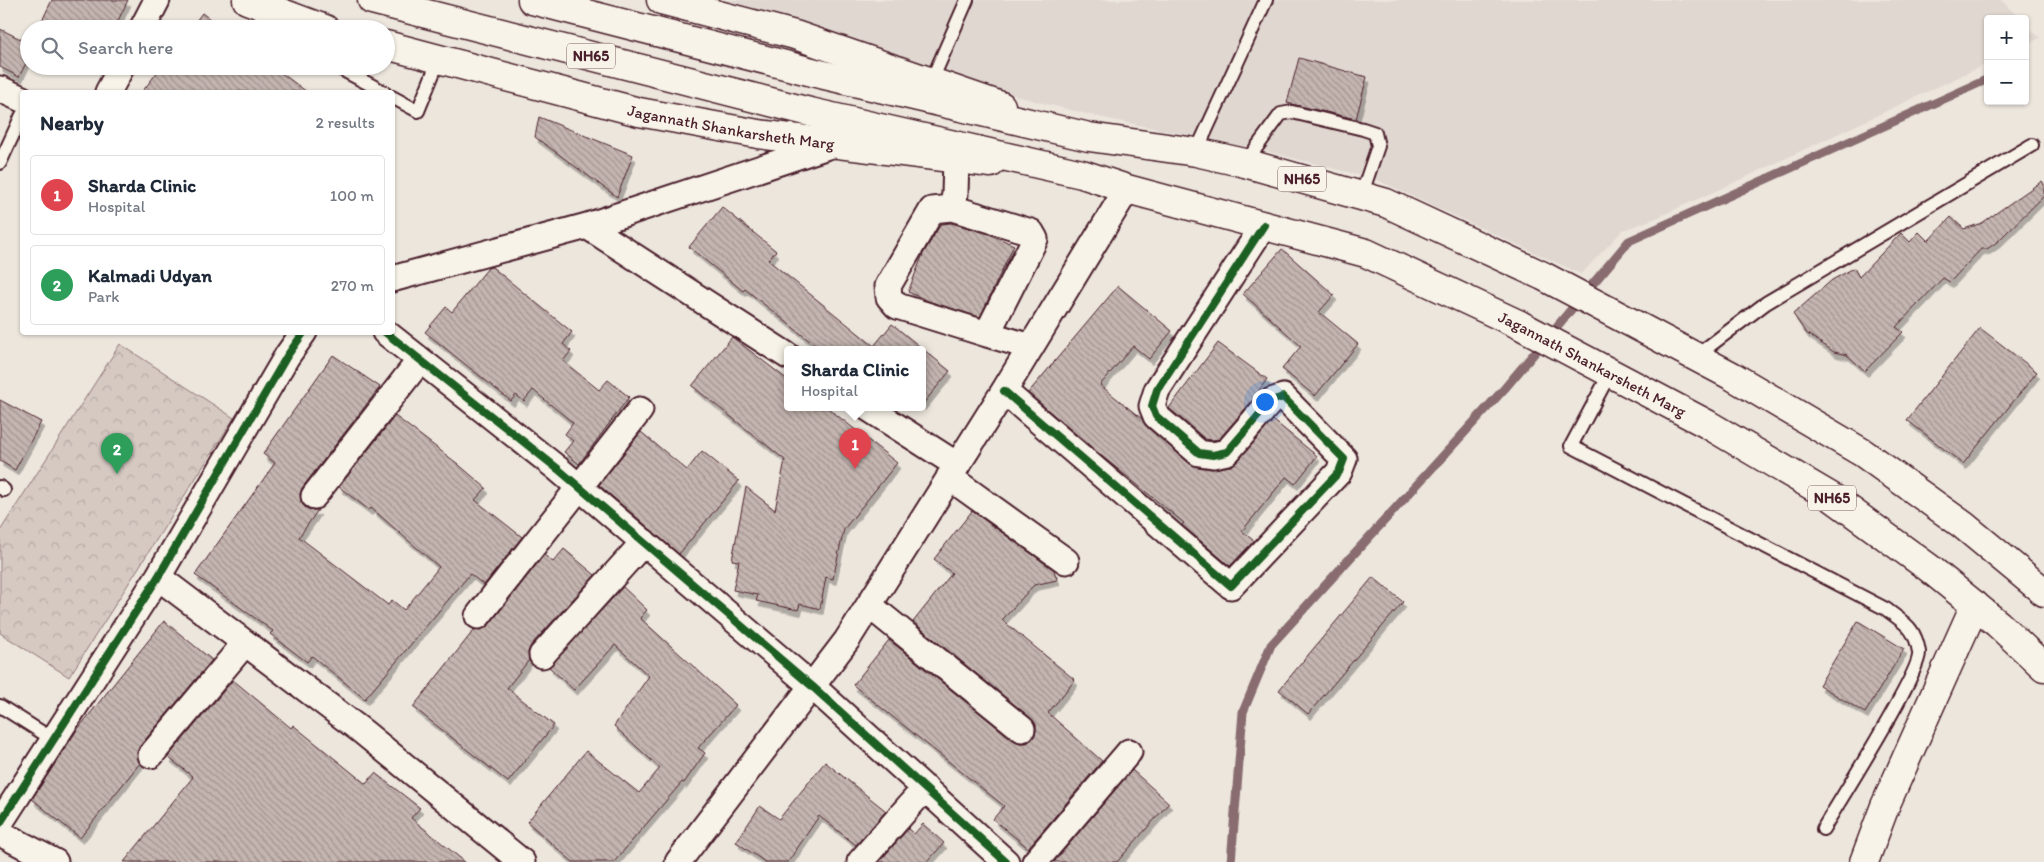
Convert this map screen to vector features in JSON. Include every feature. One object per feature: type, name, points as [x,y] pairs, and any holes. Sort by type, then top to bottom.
[{"type":"main road","points":[[247,0],[301,20]]},
{"type":"main road","name":"Jagannath Shankarsheth Marg","points":[[372,0],[810,112],[1082,174],[1127,189],[1366,253],[1520,325],[1706,424],[1833,498],[1975,604],[2044,667]]},
{"type":"main road","name":"NH65","points":[[532,0],[820,74],[1089,136],[1196,152],[1244,163],[1386,203],[1543,276],[1618,315],[1732,376],[1863,453],[1962,524],[2044,592]]},
{"type":"main road","points":[[661,0],[796,35],[1089,136]]},
{"type":"main road","name":"Jagannath Shankarsheth Marg","points":[[395,47],[639,112],[758,134],[1082,174]]},
{"type":"main road","points":[[1864,862],[1885,806],[1975,604]]},
{"type":"street","points":[[147,20],[157,0]]},
{"type":"street","points":[[109,90],[117,75]]},
{"type":"street","points":[[0,90],[20,98]]},
{"type":"street","points":[[395,277],[587,226],[834,144]]},
{"type":"street","points":[[952,208],[955,194],[956,159]]},
{"type":"street","points":[[678,862],[847,640],[1004,391],[1127,189]]},
{"type":"street","points":[[987,334],[1035,239],[1031,232],[952,208],[932,210],[888,286],[889,297],[897,306],[987,334],[1031,347]]},
{"type":"street","points":[[1004,391],[1231,586],[1339,472],[1344,460],[1283,397],[1271,401],[1227,452],[1213,455],[1199,453],[1156,416],[1152,406],[1157,390],[1264,225]]},
{"type":"street","points":[[587,226],[784,353]]},
{"type":"street","points":[[0,823],[158,577],[287,356],[302,335]]},
{"type":"street","points":[[389,335],[580,487],[813,687],[1006,862]]},
{"type":"street","points":[[314,496],[420,360]]},
{"type":"street","points":[[478,616],[640,410]]},
{"type":"street","points":[[872,411],[953,471],[1066,562]]},
{"type":"street","points":[[542,655],[644,542]]},
{"type":"street","points":[[158,577],[363,732],[522,862]]},
{"type":"street","points":[[869,605],[1022,729]]},
{"type":"street","points":[[151,756],[245,643]]},
{"type":"street","points":[[1035,862],[1129,752]]},
{"type":"street","points":[[860,862],[925,788]]},
{"type":"street","points":[[0,833],[55,862]]},
{"type":"lane","points":[[931,82],[967,0]]},
{"type":"lane","points":[[1196,152],[1261,1]]},
{"type":"lane","points":[[395,99],[418,111],[439,59]]},
{"type":"lane","points":[[352,75],[380,90]]},
{"type":"lane","points":[[1244,163],[1281,114],[1292,112],[1363,129],[1374,133],[1378,146],[1361,196]]},
{"type":"lane","points":[[0,163],[20,120]]},
{"type":"lane","points":[[1696,356],[1766,303],[2032,145]]},
{"type":"lane","points":[[1602,369],[1571,446],[1886,610],[1914,632],[1920,655],[1909,683],[1823,828]]},
{"type":"lane","points":[[0,706],[54,740]]},
{"type":"shaded area","points":[[709,0],[2001,0],[2016,15],[1984,15],[1984,65],[1742,179],[1656,218],[1623,230],[1581,274],[1375,179],[1265,151],[1099,117],[1027,99]]},
{"type":"shaded area","points":[[2029,28],[2040,38],[2029,43]]},
{"type":"green space","points":[[120,344],[234,418],[69,677],[0,633],[0,531]]},
{"type":"building","points":[[52,0],[128,0],[118,20],[42,20]]},
{"type":"building","points":[[202,13],[211,20],[197,20]]},
{"type":"building","points":[[0,29],[20,39],[20,75],[19,77],[0,67]]},
{"type":"building","points":[[1299,58],[1367,77],[1356,119],[1287,103]]},
{"type":"building","points":[[155,75],[284,75],[304,90],[144,90]]},
{"type":"building","points":[[539,117],[633,155],[617,197],[535,137]]},
{"type":"building","points":[[2042,181],[2044,184],[2044,196],[1997,242],[1987,249],[1981,249],[1950,282],[1943,278],[1896,327],[1903,332],[1865,371],[1847,355],[1834,352],[1806,333],[1793,314],[1832,280],[1854,268],[1859,277],[1901,233],[1910,242],[1919,232],[1928,241],[1951,217],[1964,229],[1982,223]]},
{"type":"building","points":[[722,207],[776,251],[768,260],[874,346],[816,346],[745,289],[743,291],[689,247]]},
{"type":"building","points":[[951,223],[989,234],[1014,245],[980,317],[931,302],[908,292],[923,254],[941,224]]},
{"type":"building","points":[[1282,249],[1334,295],[1319,312],[1358,344],[1315,396],[1282,369],[1301,346],[1243,294]]},
{"type":"building","points":[[492,267],[572,332],[563,344],[571,351],[563,361],[599,390],[608,380],[629,397],[579,464],[564,452],[573,441],[565,434],[573,423],[533,390],[524,401],[516,395],[511,401],[425,332],[446,307],[452,312],[488,268]]},
{"type":"building","points":[[1118,286],[1172,331],[1149,359],[1133,346],[1100,385],[1142,419],[1147,427],[1190,464],[1211,469],[1231,466],[1238,461],[1273,420],[1317,456],[1295,484],[1286,477],[1242,531],[1254,541],[1230,566],[1182,525],[1184,523],[1028,393]]},
{"type":"building","points":[[892,324],[919,346],[874,346]]},
{"type":"building","points":[[1980,328],[2037,372],[1963,464],[1907,420]]},
{"type":"building","points":[[732,337],[784,377],[784,411],[832,411],[897,463],[844,529],[833,579],[826,577],[820,609],[800,604],[798,610],[756,601],[758,595],[733,590],[739,561],[732,560],[746,487],[775,510],[785,460],[692,386]]},
{"type":"building","points":[[1218,343],[1267,379],[1251,402],[1219,439],[1212,440],[1205,439],[1169,408]]},
{"type":"building","points":[[926,352],[950,371],[926,400]]},
{"type":"building","points":[[333,355],[380,387],[302,488],[300,494],[301,502],[306,508],[318,510],[299,537],[388,605],[392,600],[404,610],[439,567],[371,508],[369,510],[339,487],[395,416],[486,488],[475,500],[522,537],[484,585],[470,574],[365,699],[312,656],[307,662],[270,634],[273,631],[195,575],[275,463],[263,454]]},
{"type":"building","points":[[0,400],[41,422],[15,470],[0,461]]},
{"type":"building","points":[[641,432],[687,470],[702,451],[739,481],[679,554],[599,485]]},
{"type":"building","points":[[972,511],[1054,570],[1057,580],[1034,585],[1002,620],[1075,680],[1048,713],[1102,761],[1028,848],[993,819],[1004,806],[853,685],[889,640],[1013,740],[1019,743],[1027,743],[1033,738],[1036,732],[1036,724],[1031,718],[913,622],[952,573],[934,559]]},
{"type":"building","points":[[564,549],[595,575],[531,645],[528,652],[529,660],[507,688],[554,725],[508,782],[413,707],[474,630],[483,629],[489,625],[544,555],[553,562]]},
{"type":"building","points":[[1373,577],[1403,602],[1308,714],[1279,690]]},
{"type":"building","points":[[623,587],[647,610],[640,618],[736,705],[698,748],[705,753],[684,783],[682,782],[614,862],[573,862],[527,822],[586,751],[639,793],[660,768],[614,726],[649,676],[615,645],[574,690],[549,667]]},
{"type":"building","points":[[164,621],[212,660],[140,746],[137,753],[140,763],[80,838],[32,799],[77,730]]},
{"type":"building","points":[[1858,621],[1904,649],[1865,713],[1819,685]]},
{"type":"building","points":[[233,680],[291,728],[293,725],[366,784],[375,773],[420,808],[411,818],[465,862],[124,862],[193,777],[168,757]]},
{"type":"building","points":[[825,762],[886,811],[856,845],[819,816],[788,862],[765,862],[736,842],[760,806],[779,819]]},
{"type":"building","points":[[1132,770],[1169,803],[1117,862],[1054,862]]},
{"type":"building","points":[[923,824],[944,843],[927,862],[879,862],[908,829],[914,834]]},
{"type":"waterway","points":[[1231,862],[1243,712],[1271,645],[1505,388],[1629,241],[1984,81]]},
{"type":"cycle path","points":[[1004,391],[1231,586],[1339,472],[1344,459],[1283,397],[1271,401],[1227,452],[1213,455],[1199,453],[1156,416],[1152,406],[1157,390],[1264,225]]},
{"type":"cycle path","points":[[0,823],[158,577],[287,356],[302,335]]},
{"type":"cycle path","points":[[389,335],[558,469],[813,687],[1006,862]]},
{"type":"place","name":"Sharda Clinic","points":[[855,469]]},
{"type":"place","name":"Kalmadi Udyan","points":[[117,474]]}]
